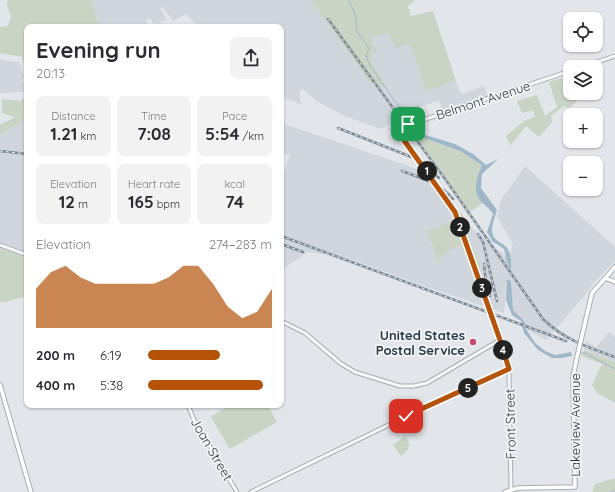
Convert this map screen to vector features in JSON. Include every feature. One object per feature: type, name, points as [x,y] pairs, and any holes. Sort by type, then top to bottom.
[{"type":"main road","points":[[615,267],[605,278],[615,282]]},
{"type":"main road","name":"Lakeview Avenue","points":[[511,489],[540,487],[575,489],[573,377],[592,292],[605,278]]},
{"type":"main road","points":[[0,385],[31,492]]},
{"type":"main road","points":[[504,492],[511,489]]},
{"type":"street","points":[[603,60],[615,56]]},
{"type":"street","name":"Belmont Avenue","points":[[396,129],[563,73]]},
{"type":"street","name":"Front Street","points":[[396,129],[455,212],[500,340],[509,369],[511,489]]},
{"type":"street","points":[[0,245],[24,254]]},
{"type":"street","points":[[284,322],[305,333],[351,370],[402,386],[414,386],[427,383],[500,340]]},
{"type":"street","points":[[251,492],[406,416],[509,369]]},
{"type":"street","name":"Joan Street","points":[[189,408],[194,420],[237,492]]},
{"type":"shaded area","points":[[92,0],[311,0],[370,83],[387,88],[371,61],[371,36],[390,33],[410,43],[427,90],[456,81],[461,94],[484,86],[488,97],[443,112],[439,100],[402,114],[392,123],[381,129],[347,117],[316,101],[303,89],[300,90],[300,102],[306,106],[284,98],[284,24],[196,24],[186,14],[173,21],[163,7],[160,9],[167,19],[158,24],[154,24],[150,18],[146,21],[148,24],[98,24]]},
{"type":"shaded area","points":[[0,60],[19,62],[24,76],[22,81],[24,83],[24,92],[0,93]]},
{"type":"shaded area","points":[[24,119],[24,254],[0,245],[0,135]]},
{"type":"shaded area","points":[[284,124],[426,172],[456,215],[442,227],[431,244],[435,251],[436,260],[460,245],[476,272],[480,264],[461,219],[505,256],[510,255],[513,243],[497,217],[501,200],[525,166],[615,247],[615,261],[593,284],[546,340],[526,329],[524,321],[513,310],[509,280],[507,280],[504,313],[344,257],[308,252],[284,268],[284,172],[290,155],[284,154]]},
{"type":"shaded area","points":[[609,332],[615,337],[615,362],[584,350],[586,341],[596,347]]},
{"type":"green space","points":[[8,0],[92,0],[98,24],[24,24],[24,64],[22,57],[0,53],[0,27],[8,26],[11,16],[7,6]]},
{"type":"green space","points":[[311,0],[415,0],[408,6],[411,16],[433,11],[456,81],[427,91],[410,44],[395,48],[389,33],[371,37],[371,41],[377,50],[371,54],[371,61],[387,88],[370,83]]},
{"type":"green space","points":[[563,77],[563,100],[577,100],[570,108],[564,106],[551,116],[552,122],[539,137],[526,126],[510,146],[506,136],[524,121],[535,117],[533,110],[522,113],[517,101],[537,95],[545,116],[557,107],[549,82]]},
{"type":"green space","points":[[24,97],[24,119],[0,135],[0,125],[15,117],[2,113],[2,99],[21,101]]},
{"type":"green space","points":[[409,126],[419,136],[460,151],[482,165],[476,184],[478,194],[483,203],[470,212]]},
{"type":"green space","points":[[458,209],[464,217],[461,219],[480,264],[480,269],[476,272],[460,245],[450,250],[436,261],[434,249],[427,231],[446,224],[453,218]]},
{"type":"green space","points":[[0,248],[24,257],[24,297],[3,303],[0,302]]},
{"type":"green space","points":[[584,350],[615,362],[615,403],[597,393],[592,385],[602,364],[582,356]]},
{"type":"green space","points":[[224,408],[270,408],[277,422],[230,449],[211,417]]},
{"type":"green space","points":[[405,436],[409,447],[401,456],[393,445]]},
{"type":"green space","points":[[615,479],[615,492],[592,492],[595,484]]},
{"type":"water","points":[[402,114],[405,114],[419,133],[455,144],[473,154],[486,165],[498,159],[482,174],[481,188],[497,210],[492,231],[494,237],[508,249],[511,258],[511,271],[504,249],[492,241],[487,232],[493,214],[479,199],[476,189],[482,165],[460,151],[419,136]]},
{"type":"water","points":[[507,280],[511,282],[513,310],[524,321],[526,329],[535,343],[545,351],[555,355],[571,352],[572,356],[552,358],[538,350],[524,333],[521,321],[512,315],[506,300]]},
{"type":"waterway","points":[[348,0],[355,13],[356,28],[358,33],[369,49],[366,55],[369,64],[396,103],[401,107],[405,115]]},
{"type":"waterway","points":[[580,353],[585,353],[615,369]]},
{"type":"waterway","points":[[611,492],[615,490]]},
{"type":"railway","points":[[328,19],[448,183],[543,319],[559,332],[568,337],[586,346],[615,357]]},
{"type":"railway","points":[[338,128],[414,158],[424,164],[439,178]]},
{"type":"railway","points":[[0,151],[24,154]]},
{"type":"railway","points":[[402,171],[436,185],[448,193],[453,199]]},
{"type":"railway","points":[[478,234],[483,242],[497,301]]},
{"type":"railway","points":[[284,237],[566,341]]},
{"type":"railway","points":[[284,245],[303,252]]},
{"type":"railway","points":[[484,264],[486,282],[490,296]]},
{"type":"place","name":"United States Postal Service","points":[[473,342]]},
{"type":"route","points":[[406,416],[509,369],[455,212],[451,204],[396,129],[408,124]]}]
